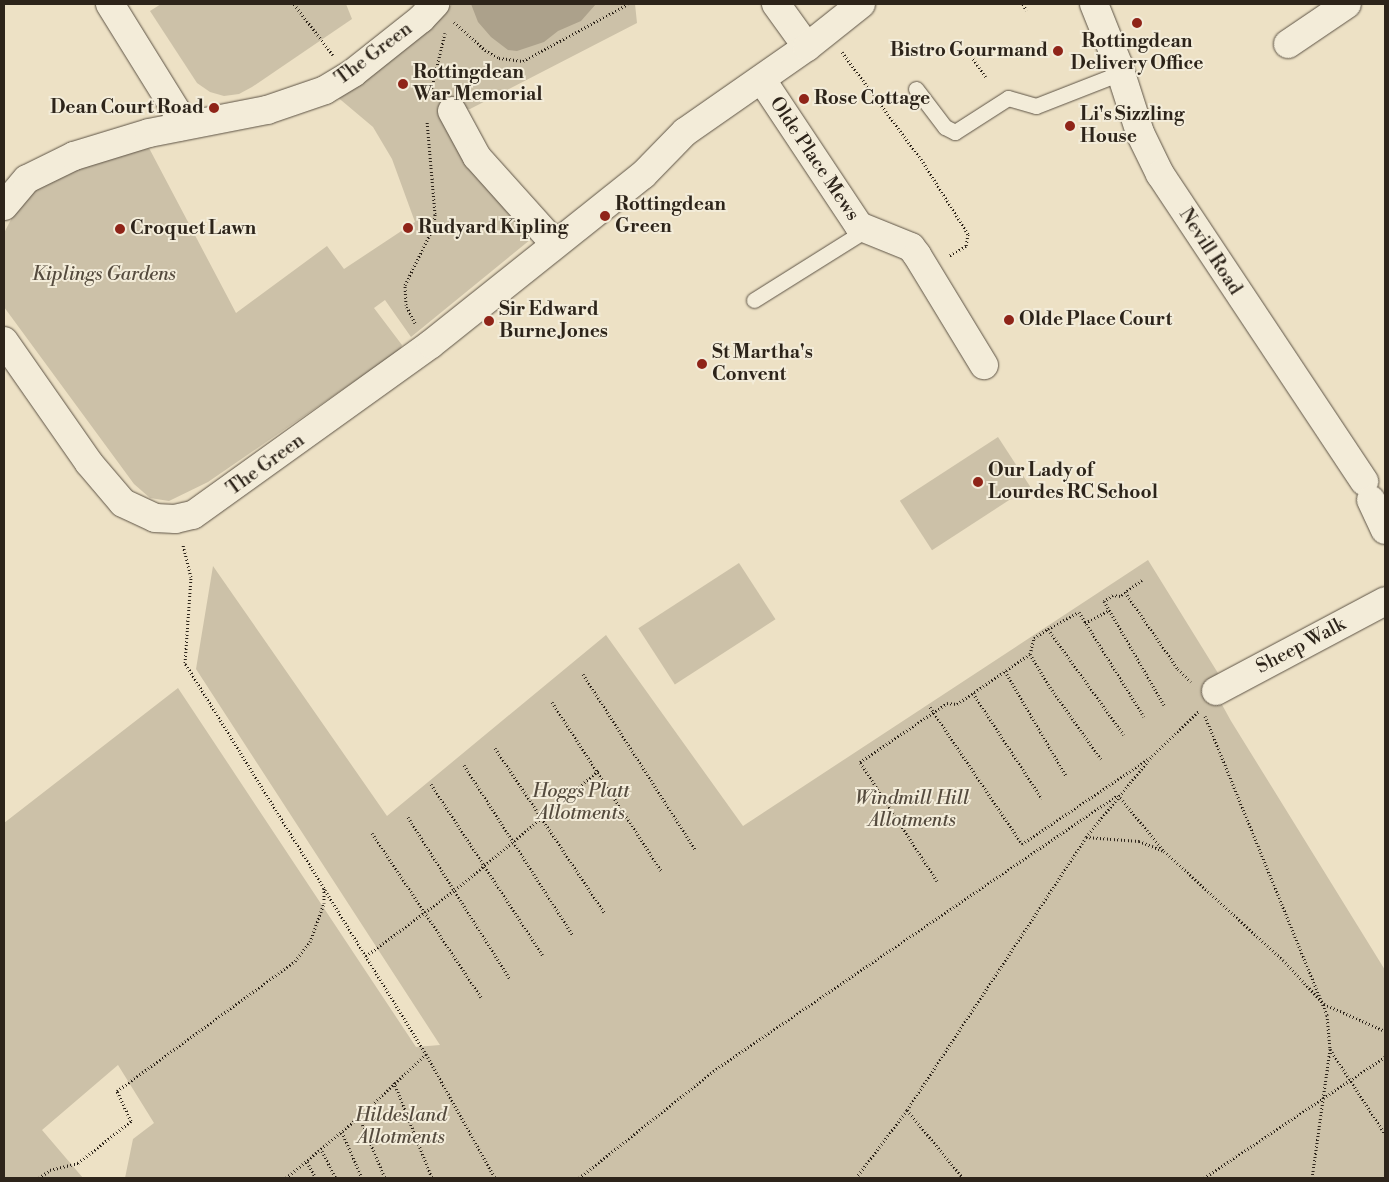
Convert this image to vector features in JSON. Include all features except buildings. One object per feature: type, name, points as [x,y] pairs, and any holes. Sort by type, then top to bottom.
[{"type":"street","points":[[110,4],[177,112],[179,127]]},
{"type":"street","name":"The Green","points":[[4,206],[17,189],[39,171],[111,143],[179,127],[234,118],[291,103],[348,76],[421,19],[435,4]]},
{"type":"street","points":[[776,4],[817,39]]},
{"type":"street","name":"The Green","points":[[4,341],[117,498],[142,514],[175,519],[203,511],[431,344],[643,175],[685,132],[762,80],[861,4]]},
{"type":"street","name":"Nevill Road","points":[[1094,4],[1140,133],[1160,174],[1368,491],[1385,530]]},
{"type":"street","points":[[1288,44],[1347,4]]},
{"type":"street","name":"Olde Place Mews","points":[[762,80],[859,226],[911,247],[984,365]]},
{"type":"street","points":[[436,110],[471,130],[493,177],[555,244]]},
{"type":"street","name":"Sheep Walk","points":[[1216,691],[1385,601]]},
{"type":"lane","points":[[916,89],[945,127],[955,132],[1008,98],[1036,106],[1120,73]]},
{"type":"lane","points":[[754,300],[867,229]]},
{"type":"path","points":[[294,4],[348,76]]},
{"type":"path","points":[[431,344],[414,322],[405,295],[405,286],[434,226],[436,110],[449,18],[485,50],[513,62],[524,61],[551,48],[628,4]]},
{"type":"path","points":[[1023,4],[1026,10]]},
{"type":"path","points":[[817,39],[923,162],[968,234],[966,246],[927,271]]},
{"type":"path","points":[[969,53],[986,76]]},
{"type":"path","points":[[175,519],[191,577],[185,664],[426,1054],[495,1178]]},
{"type":"path","points":[[1142,580],[1125,592],[1104,601],[1164,705]]},
{"type":"path","points":[[1125,592],[1186,678],[1208,692],[1216,691]]},
{"type":"path","points":[[1085,623],[1109,610]]},
{"type":"path","points":[[937,882],[860,762],[947,703],[957,704],[1030,654],[1034,638],[1079,612],[1144,717]]},
{"type":"path","points":[[1048,629],[1124,736]]},
{"type":"path","points":[[1030,654],[1050,687],[1101,758]]},
{"type":"path","points":[[1005,671],[1066,776]]},
{"type":"path","points":[[583,674],[695,848]]},
{"type":"path","points":[[973,693],[1042,799]]},
{"type":"path","points":[[552,702],[598,770],[662,872]]},
{"type":"path","points":[[930,707],[1022,844],[1152,756]]},
{"type":"path","points":[[856,1178],[907,1110],[1086,837],[1118,794],[1152,756],[1202,708],[1324,1004],[1330,1049],[1312,1178]]},
{"type":"path","points":[[495,748],[604,912]]},
{"type":"path","points":[[464,764],[572,934]]},
{"type":"path","points":[[366,956],[455,890],[598,770]]},
{"type":"path","points":[[432,784],[543,956]]},
{"type":"path","points":[[1118,794],[1164,851],[1283,960],[1324,1004],[1385,1031]]},
{"type":"path","points":[[579,1178],[716,1068],[1118,794]]},
{"type":"path","points":[[408,817],[510,979]]},
{"type":"path","points":[[372,833],[426,912],[481,998]]},
{"type":"path","points":[[1086,837],[1139,841],[1164,851]]},
{"type":"path","points":[[40,1178],[50,1170],[78,1163],[131,1121],[117,1090],[296,961],[306,949],[321,917],[324,888]]},
{"type":"path","points":[[1330,1049],[1385,1134]]},
{"type":"path","points":[[286,1178],[342,1132],[426,1054]]},
{"type":"path","points":[[1204,1178],[1324,1100],[1385,1057]]},
{"type":"path","points":[[394,1082],[432,1178]]},
{"type":"path","points":[[907,1110],[963,1178]]},
{"type":"path","points":[[360,1118],[365,1124],[385,1178]]},
{"type":"path","points":[[342,1132],[362,1178]]},
{"type":"path","points":[[322,1151],[336,1178]]},
{"type":"path","points":[[307,1162],[316,1178]]},
{"type":"green space","points":[[161,4],[346,4],[352,19],[252,87],[239,94],[224,96],[210,92],[197,83],[150,11]]},
{"type":"green space","name":"Kiplings Gardens","points":[[452,4],[635,4],[637,23],[470,109],[443,106],[536,235],[411,337],[385,300],[374,308],[402,345],[400,350],[208,482],[169,501],[150,498],[134,484],[4,307],[4,233],[20,202],[27,194],[79,166],[149,148],[236,313],[327,246],[344,269],[415,222],[392,159],[373,127],[335,95],[439,20]]},
{"type":"green space","points":[[998,437],[1030,486],[932,550],[900,501]]},
{"type":"green space","points":[[1148,560],[1221,678],[1215,692],[1231,721],[1385,970],[1385,1178],[125,1178],[133,1139],[154,1123],[118,1065],[42,1130],[83,1178],[4,1178],[4,823],[178,688],[416,1047],[440,1045],[196,669],[213,566],[387,816],[606,635],[743,826]]},
{"type":"green space","points":[[739,563],[775,619],[675,685],[638,628]]},
{"type":"shaded area","points":[[471,4],[596,4],[581,21],[558,31],[544,42],[517,51],[508,50],[491,37],[478,22]]},
{"type":"place","name":"Rottingdean Delivery Office","points":[[1137,23]]},
{"type":"place","name":"Bistro Gourmand","points":[[1058,51]]},
{"type":"place","name":"Rottingdean War Memorial","points":[[403,84]]},
{"type":"place","name":"Rose Cottage","points":[[804,99]]},
{"type":"place","name":"Dean Court Road","points":[[214,108]]},
{"type":"place","name":"Li's Sizzling House","points":[[1070,126]]},
{"type":"place","name":"Rottingdean Green","points":[[605,216]]},
{"type":"place","name":"Rudyard Kipling","points":[[408,228]]},
{"type":"place","name":"Croquet Lawn","points":[[120,229]]},
{"type":"place","name":"Olde Place Court","points":[[1009,320]]},
{"type":"place","name":"Sir Edward Burne Jones","points":[[489,321]]},
{"type":"place","name":"St Martha's Convent","points":[[702,364]]},
{"type":"place","name":"Our Lady of Lourdes RC School","points":[[978,482]]},
{"type":"park label","name":"Hoggs Platt Allotments","points":[[581,803]]},
{"type":"park label","name":"Windmill Hill Allotments","points":[[912,810]]},
{"type":"park label","name":"Hildesland Allotments","points":[[401,1127]]}]
